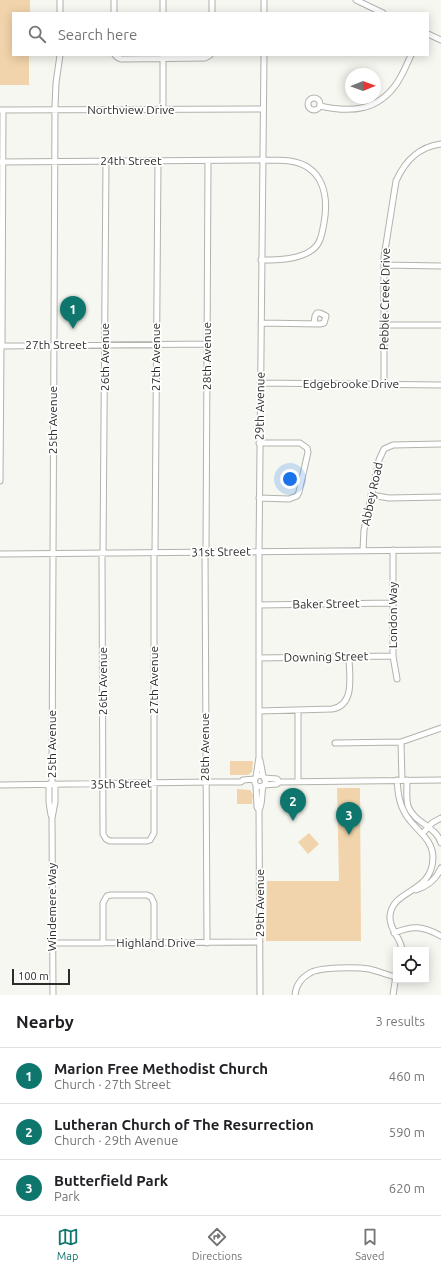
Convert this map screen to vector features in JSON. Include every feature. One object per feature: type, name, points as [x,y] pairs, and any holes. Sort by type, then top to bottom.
[{"type":"street","points":[[60,0],[60,12]]},
{"type":"street","points":[[114,0],[114,12]]},
{"type":"street","points":[[163,12],[164,0]]},
{"type":"street","points":[[212,0],[212,12]]},
{"type":"street","points":[[264,0],[264,12]]},
{"type":"street","points":[[356,0],[381,12]]},
{"type":"street","points":[[429,34],[441,40]]},
{"type":"street","name":"25th Avenue","points":[[52,784],[55,110],[56,83],[60,56]]},
{"type":"street","points":[[116,56],[121,59],[163,57],[205,58],[208,56]]},
{"type":"street","name":"29th Avenue","points":[[259,810],[257,807],[255,781],[259,757],[259,498],[262,109],[264,56]]},
{"type":"street","points":[[320,106],[347,110],[360,108],[374,103],[386,96],[394,87],[411,56]]},
{"type":"street","points":[[163,57],[163,110]]},
{"type":"street","name":"Northview Drive","points":[[2,110],[262,109]]},
{"type":"street","points":[[0,481],[2,110]]},
{"type":"street","name":"Pebble Creek Drive","points":[[384,384],[385,247],[395,188],[401,169],[408,160],[418,152],[430,146],[441,144]]},
{"type":"street","name":"24th Street","points":[[2,162],[262,160],[294,162],[313,172],[323,188],[326,200],[326,210],[321,237],[315,248],[304,255],[285,259],[261,260]]},
{"type":"street","name":"26th Avenue","points":[[103,784],[106,161]]},
{"type":"street","name":"27th Avenue","points":[[103,784],[104,837],[110,841],[150,840],[154,833],[154,553],[158,161]]},
{"type":"street","name":"28th Avenue","points":[[207,943],[205,552],[208,161]]},
{"type":"street","points":[[384,265],[441,266]]},
{"type":"street","points":[[261,323],[314,324]]},
{"type":"street","points":[[384,325],[441,325]]},
{"type":"street","name":"27th Street","points":[[1,346],[207,344]]},
{"type":"street","name":"Edgebrooke Drive","points":[[260,383],[441,385]]},
{"type":"street","points":[[259,498],[294,498],[297,496],[308,452],[307,448],[300,443],[260,443]]},
{"type":"street","name":"Abbey Road","points":[[363,550],[364,530],[381,454],[393,444],[441,444]]},
{"type":"street","points":[[371,495],[389,498],[441,497]]},
{"type":"street","name":"London Way","points":[[392,550],[393,656],[397,678]]},
{"type":"street","name":"31st Street","points":[[0,554],[441,550]]},
{"type":"street","name":"Baker Street","points":[[259,605],[393,603]]},
{"type":"street","name":"Downing Street","points":[[259,658],[393,656]]},
{"type":"street","points":[[259,711],[332,710],[341,707],[345,703],[349,693],[349,657]]},
{"type":"street","points":[[298,710],[298,781]]},
{"type":"street","points":[[335,743],[401,742],[441,728]]},
{"type":"street","points":[[401,742],[401,806],[411,822],[423,833],[431,847],[433,857],[429,873],[424,882],[402,896],[397,901],[390,915],[390,925],[399,940],[401,947]]},
{"type":"street","name":"29th Avenue","points":[[259,757],[263,777]]},
{"type":"street","points":[[279,782],[277,780],[259,776],[255,781],[258,787],[277,784],[279,782],[298,781],[441,780]]},
{"type":"street","points":[[263,777],[265,781],[264,785]]},
{"type":"street","points":[[402,780],[412,812],[417,819],[429,827],[439,838],[441,843]]},
{"type":"street","name":"35th Street","points":[[0,785],[255,781]]},
{"type":"street","name":"Windemere Way","points":[[52,784],[49,802],[52,818],[52,995]]},
{"type":"street","name":"29th Avenue","points":[[260,995],[259,810],[261,807],[261,795],[264,785]]},
{"type":"street","points":[[423,833],[432,823],[441,818]]},
{"type":"street","points":[[409,892],[425,887],[433,882],[441,868],[432,864]]},
{"type":"street","points":[[103,943],[103,903],[107,896],[147,895],[151,897],[154,903],[154,943]]},
{"type":"street","points":[[394,933],[405,929],[420,927],[429,929],[441,936]]},
{"type":"street","name":"Highland Drive","points":[[52,943],[260,942]]},
{"type":"street","points":[[295,995],[297,983],[310,972],[320,970],[357,968],[393,976]]},
{"type":"street","points":[[393,995],[395,983]]},
{"type":"shaded area","points":[[0,0],[30,0],[30,12],[12,12],[12,56],[29,56],[29,85],[0,85]]},
{"type":"shaded area","points":[[230,761],[253,761],[252,772],[248,775],[230,775]]},
{"type":"shaded area","points":[[337,788],[360,788],[361,941],[266,941],[267,881],[339,881]]},
{"type":"shaded area","points":[[237,789],[250,790],[253,795],[252,804],[237,804]]},
{"type":"shaded area","points":[[309,833],[319,844],[308,854],[298,842]]},
{"type":"place","name":"Marion Free Methodist Church","points":[[73,329]]},
{"type":"place","name":"Lutheran Church of The Resurrection","points":[[293,821]]},
{"type":"place","name":"Butterfield Park","points":[[349,835]]}]
